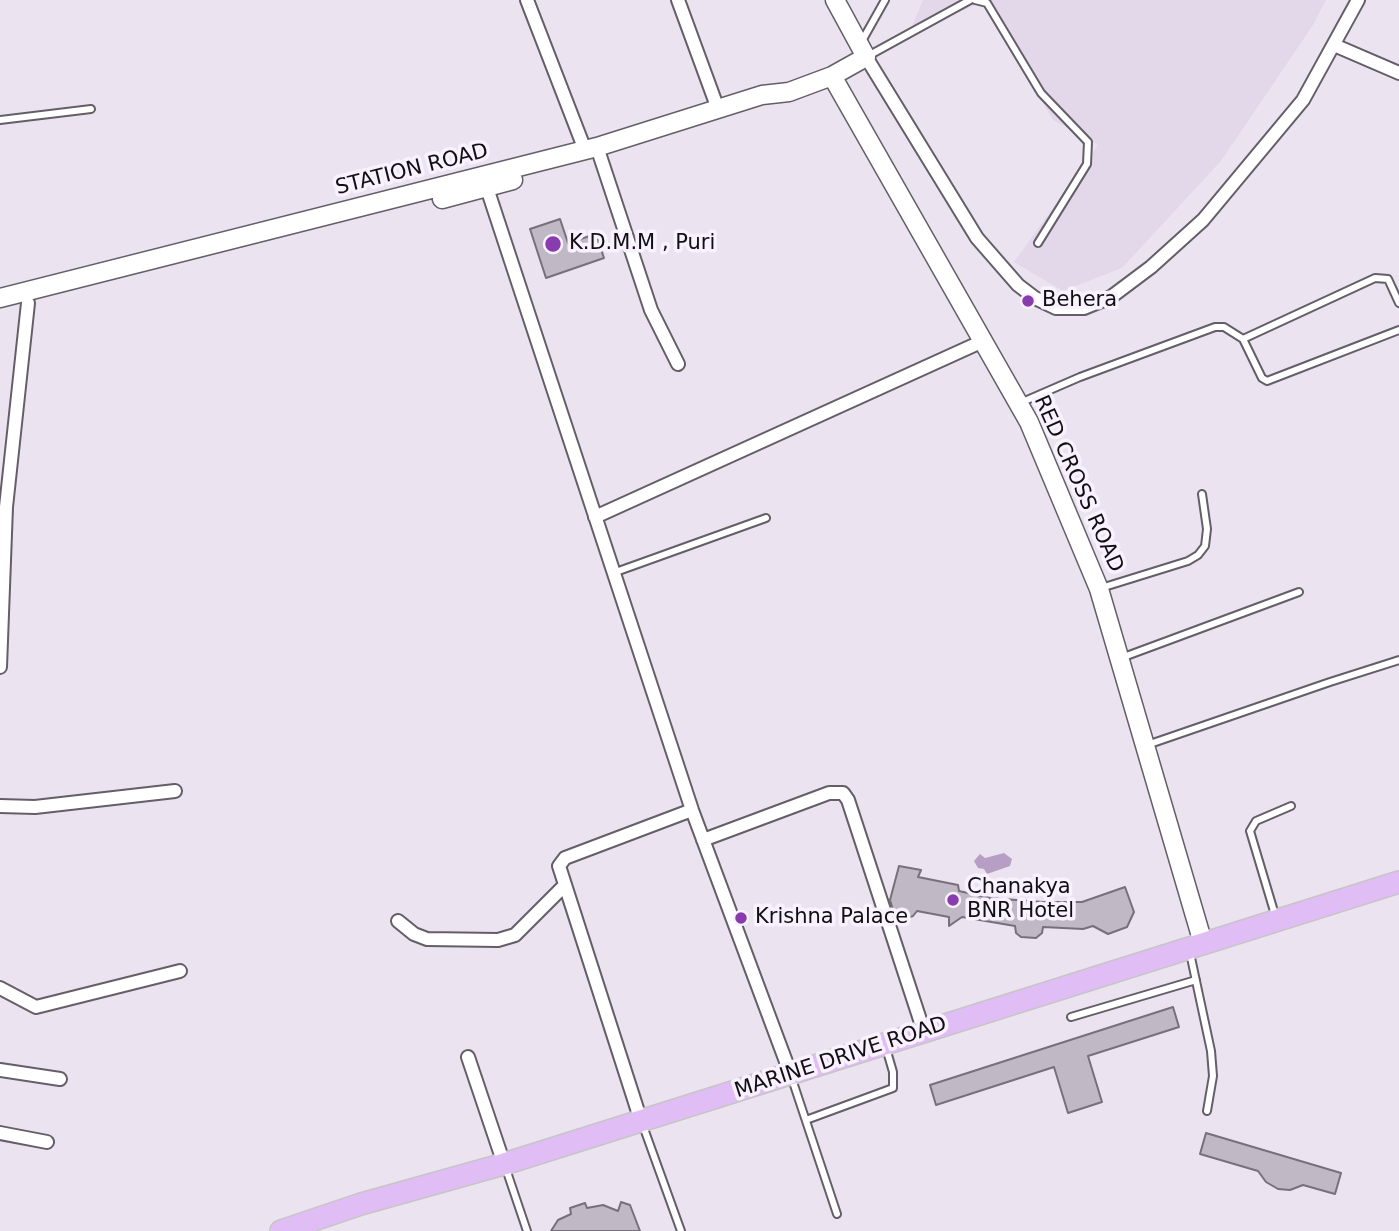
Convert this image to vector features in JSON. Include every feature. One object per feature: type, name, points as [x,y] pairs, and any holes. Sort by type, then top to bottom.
[{"type":"highway","name":"MARINE DRIVE ROAD","points":[[281,1231],[361,1204],[504,1164],[791,1075],[1399,882]]},
{"type":"main road","points":[[835,0],[863,51]]},
{"type":"main road","name":"STATION ROAD","points":[[0,298],[485,182],[594,151],[762,95],[789,92],[832,76],[863,51]]},
{"type":"main road","name":"RED CROSS ROAD","points":[[832,76],[1029,422],[1100,589],[1145,746],[1196,946]]},
{"type":"main road","points":[[594,151],[764,107],[789,92]]},
{"type":"main road","points":[[0,310],[485,182]]},
{"type":"street","points":[[527,0],[594,151],[651,310],[678,364]]},
{"type":"street","points":[[678,0],[718,109]]},
{"type":"street","points":[[863,51],[977,238],[1018,285],[1035,298],[1056,308],[1084,308],[1111,297],[1151,267],[1203,220],[1303,100],[1358,0]]},
{"type":"street","points":[[1334,45],[1398,71]]},
{"type":"street","points":[[485,182],[692,810],[791,1075]]},
{"type":"street","points":[[0,667],[3,507],[28,303]]},
{"type":"street","points":[[595,517],[983,341]]},
{"type":"street","points":[[0,806],[35,807],[175,791]]},
{"type":"street","points":[[703,840],[829,793],[843,793],[848,800],[924,1032]]},
{"type":"street","points":[[641,1121],[559,866],[565,858],[692,810]]},
{"type":"street","points":[[398,921],[427,939],[498,940],[514,935],[565,886]]},
{"type":"street","points":[[0,988],[36,1007],[180,971]]},
{"type":"street","points":[[468,1057],[504,1164]]},
{"type":"street","points":[[0,1070],[60,1079]]},
{"type":"street","points":[[0,1133],[47,1142]]},
{"type":"lane","points":[[863,51],[885,0]]},
{"type":"lane","points":[[863,51],[972,0],[987,3],[1041,93],[1088,142],[1087,164],[1038,243]]},
{"type":"lane","points":[[0,120],[91,109]]},
{"type":"lane","points":[[1243,339],[1375,278],[1388,279],[1399,303]]},
{"type":"lane","points":[[1019,404],[1080,377],[1207,329],[1224,327],[1243,339],[1262,378],[1267,380],[1399,330]]},
{"type":"lane","points":[[1100,589],[1188,561],[1198,555],[1205,546],[1207,529],[1202,494]]},
{"type":"lane","points":[[613,573],[766,518]]},
{"type":"lane","points":[[1120,658],[1299,593]]},
{"type":"lane","points":[[1145,746],[1399,660]]},
{"type":"lane","points":[[1277,920],[1250,831],[1256,821],[1291,806]]},
{"type":"lane","points":[[1196,946],[1196,980],[1211,1051],[1213,1076],[1207,1111]]},
{"type":"lane","points":[[1071,1017],[1196,980]]},
{"type":"lane","points":[[806,1120],[893,1088],[893,1072],[885,1044]]},
{"type":"lane","points":[[791,1075],[837,1214]]},
{"type":"lane","points":[[641,1121],[681,1231]]},
{"type":"lane","points":[[504,1164],[527,1231]]},
{"type":"shaded area","points":[[923,0],[1326,0],[1313,25],[1221,161],[1122,268],[1063,291],[1014,262],[1098,145],[1053,120],[983,2],[909,33]]},
{"type":"shaded area","points":[[1004,853],[1012,859],[1010,866],[987,874],[984,869],[978,868],[974,861],[980,854],[985,858]]},
{"type":"building","points":[[560,219],[568,243],[596,234],[604,258],[546,278],[530,229]]},
{"type":"building","name":"Chanakya BNR Hotel","points":[[899,866],[921,870],[918,877],[958,885],[959,891],[990,898],[1082,902],[1125,887],[1134,912],[1127,927],[1108,934],[1093,926],[1083,929],[1043,927],[1042,933],[1036,938],[1021,937],[1016,933],[1015,926],[962,917],[949,926],[949,917],[917,911],[907,918],[894,913],[890,900]]},
{"type":"building","points":[[1173,1007],[1179,1027],[1088,1056],[1102,1102],[1068,1113],[1054,1067],[936,1105],[930,1085]]},
{"type":"building","points":[[1206,1133],[1341,1173],[1335,1194],[1303,1185],[1290,1190],[1278,1189],[1266,1182],[1258,1171],[1200,1154]]},
{"type":"building","points":[[621,1202],[630,1205],[640,1231],[551,1231],[558,1220],[571,1214],[570,1208],[585,1203],[587,1208],[603,1205],[618,1211]]},
{"type":"place","name":"K.D.M.M , Puri","points":[[553,244]]},
{"type":"place","name":"Behera","points":[[1028,301]]},
{"type":"place","name":"Chanakya BNR Hotel","points":[[953,900]]},
{"type":"place","name":"Krishna Palace","points":[[741,918]]}]
